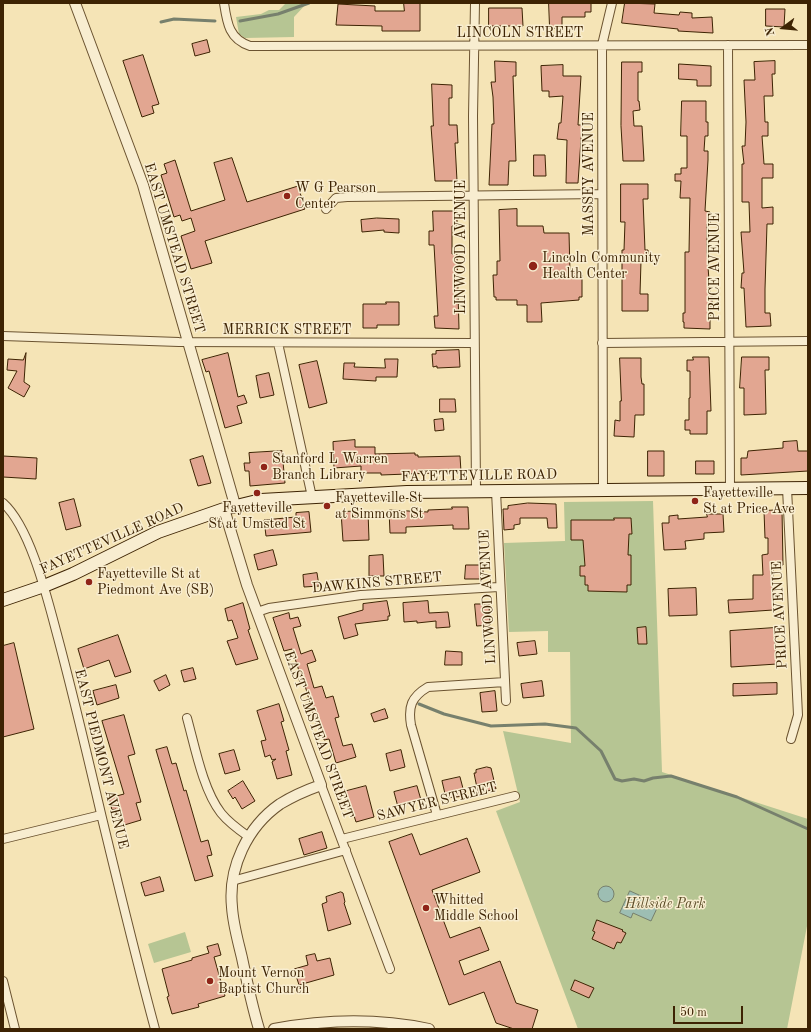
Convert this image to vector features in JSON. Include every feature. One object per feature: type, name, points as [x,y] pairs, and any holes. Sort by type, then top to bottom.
[{"type":"main road","name":"FAYETTEVILLE ROAD","points":[[3,600],[73,574],[158,532],[229,507],[262,500],[407,492],[808,488]]},
{"type":"street","name":"EAST UMSTEAD STREET","points":[[75,3],[143,185],[188,342],[229,507],[238,559],[390,969]]},
{"type":"street","name":"LINCOLN STREET","points":[[224,3],[228,25],[235,38],[250,46],[260,47],[808,45]]},
{"type":"street","name":"LINWOOD AVENUE","points":[[475,3],[473,46],[476,491]]},
{"type":"street","name":"MASSEY AVENUE","points":[[603,490],[602,45],[612,3]]},
{"type":"street","name":"PRICE AVENUE","points":[[728,45],[728,341],[730,489]]},
{"type":"street","points":[[326,209],[336,198],[347,197],[602,194]]},
{"type":"street","name":"MERRICK STREET","points":[[3,336],[188,342],[474,343]]},
{"type":"street","points":[[602,343],[808,341]]},
{"type":"street","points":[[278,343],[312,497]]},
{"type":"street","name":"PRICE AVENUE","points":[[788,488],[798,715],[791,739]]},
{"type":"street","name":"LINWOOD AVENUE","points":[[496,491],[499,587],[506,701]]},
{"type":"street","name":"EAST PIEDMONT AVENUE","points":[[3,503],[13,511],[20,525],[44,586],[81,726],[130,937],[155,1029]]},
{"type":"street","name":"DAWKINS STREET","points":[[257,612],[269,608],[361,595],[499,587]]},
{"type":"street","points":[[438,815],[412,725],[410,706],[414,698],[428,688],[504,682]]},
{"type":"street","points":[[187,718],[212,798],[220,812],[232,825],[249,837]]},
{"type":"street","points":[[259,1029],[234,921],[231,899],[232,882],[241,849],[249,837],[274,809],[297,795],[321,785]]},
{"type":"street","name":"SAWYER STREET","points":[[342,839],[515,796]]},
{"type":"street","points":[[3,839],[101,815]]},
{"type":"street","points":[[232,882],[346,850]]},
{"type":"street","points":[[3,981],[15,1029]]},
{"type":"street","points":[[274,1029],[342,1020],[365,1020],[429,1029]]},
{"type":"green space","points":[[286,3],[307,3],[294,17],[294,37],[245,38],[239,34],[236,17],[261,14],[269,10],[279,10]]},
{"type":"green space","name":"Hillside Park","points":[[653,501],[662,772],[808,819],[808,921],[787,1029],[578,1029],[496,811],[520,802],[503,731],[571,743],[570,652],[548,652],[548,631],[509,632],[504,543],[565,541],[564,502]]},
{"type":"green space","points":[[185,932],[191,952],[154,963],[148,944]]},
{"type":"water","points":[[606,886],[613,891],[614,894],[609,901],[606,902],[599,897],[598,894],[603,887]]},
{"type":"water","points":[[630,891],[659,904],[651,921],[633,913],[631,918],[620,913]]},
{"type":"building","points":[[404,3],[420,3],[420,31],[382,31],[382,26],[336,25],[338,4],[375,6],[375,11],[404,11]]},
{"type":"building","points":[[549,3],[591,3],[591,12],[585,12],[585,17],[562,17],[562,28],[550,28]]},
{"type":"building","points":[[625,3],[655,4],[654,13],[679,15],[680,12],[692,13],[692,18],[712,17],[713,33],[678,31],[678,29],[622,23]]},
{"type":"building","points":[[489,8],[522,8],[523,26],[489,26]]},
{"type":"building","points":[[766,9],[785,9],[784,27],[766,26]]},
{"type":"building","points":[[207,40],[210,52],[195,56],[192,44]]},
{"type":"building","points":[[143,55],[159,104],[152,106],[154,113],[142,117],[123,61]]},
{"type":"building","points":[[495,61],[516,62],[516,76],[513,76],[516,161],[509,161],[508,185],[489,185],[492,124],[494,124],[491,82],[495,82]]},
{"type":"building","points":[[775,61],[775,74],[772,74],[773,96],[764,96],[765,122],[768,122],[768,136],[762,136],[764,164],[773,164],[773,178],[762,178],[762,208],[773,207],[773,224],[767,224],[765,289],[765,313],[770,313],[771,326],[746,327],[744,288],[741,288],[742,273],[744,273],[741,232],[750,232],[749,202],[742,202],[742,164],[744,164],[742,146],[745,146],[746,122],[744,80],[755,80],[754,62]]},
{"type":"building","points":[[622,62],[642,62],[642,72],[638,72],[638,101],[640,110],[633,111],[634,126],[642,126],[644,161],[623,161],[621,126]]},
{"type":"building","points":[[679,64],[711,66],[711,86],[697,86],[697,80],[679,79]]},
{"type":"building","points":[[563,65],[563,76],[581,76],[578,125],[582,125],[578,183],[566,183],[567,140],[557,139],[559,123],[561,123],[563,96],[549,97],[549,91],[542,91],[541,66]]},
{"type":"building","points":[[432,84],[452,85],[452,98],[449,98],[449,125],[457,125],[458,143],[455,143],[457,181],[435,181],[431,126],[433,126]]},
{"type":"building","points":[[682,101],[706,101],[708,136],[705,136],[704,151],[708,151],[708,160],[705,211],[710,212],[710,224],[707,224],[707,252],[710,295],[712,295],[712,307],[710,307],[710,329],[684,328],[683,322],[683,313],[685,313],[685,252],[689,252],[690,198],[680,198],[681,181],[675,181],[675,174],[681,174],[681,168],[687,168],[687,136],[681,136]]},
{"type":"building","points":[[534,155],[545,155],[546,176],[534,176]]},
{"type":"building","points":[[232,158],[247,202],[298,186],[305,209],[205,241],[212,263],[191,269],[181,236],[195,231],[191,218],[182,221],[180,215],[174,217],[161,175],[167,173],[164,164],[175,160],[191,211],[225,200],[214,163]]},
{"type":"building","points":[[621,184],[648,184],[648,199],[643,199],[645,250],[648,250],[648,261],[641,261],[640,294],[648,294],[648,311],[622,311],[622,250],[624,250],[625,222],[621,222]]},
{"type":"building","name":"Lincoln Community Health Center","points":[[517,209],[517,226],[543,226],[544,233],[569,233],[570,272],[579,272],[579,275],[582,275],[582,297],[579,297],[579,300],[541,303],[542,322],[527,322],[527,305],[517,305],[517,300],[496,300],[496,297],[494,297],[493,275],[497,275],[497,261],[500,261],[499,210]]},
{"type":"building","points":[[433,211],[457,211],[457,226],[452,226],[452,254],[457,254],[459,329],[435,328],[434,316],[438,316],[434,245],[429,245],[429,231],[433,231]]},
{"type":"building","points":[[377,218],[399,219],[399,233],[384,232],[384,230],[362,232],[361,220]]},
{"type":"building","points":[[386,302],[399,302],[399,325],[377,325],[377,328],[363,328],[363,304],[386,304]]},
{"type":"building","points":[[459,350],[460,367],[433,367],[432,354],[436,354],[436,351]]},
{"type":"building","points":[[26,353],[24,382],[30,386],[24,397],[8,388],[17,371],[7,370],[8,359],[23,360]]},
{"type":"building","points":[[228,353],[238,397],[244,395],[247,403],[237,406],[242,423],[225,428],[209,371],[206,372],[202,360]]},
{"type":"building","points":[[693,357],[709,357],[711,411],[707,411],[707,434],[690,434],[690,430],[685,430],[685,420],[689,420],[690,398],[690,371],[687,371],[687,360],[693,360]]},
{"type":"building","points":[[742,357],[769,357],[769,370],[765,370],[766,414],[744,415],[744,388],[740,388]]},
{"type":"building","points":[[620,358],[641,358],[641,377],[642,384],[644,384],[644,415],[635,415],[634,437],[614,436],[615,420],[620,421]]},
{"type":"building","points":[[385,359],[398,359],[397,377],[376,377],[376,381],[343,379],[344,363],[355,363],[354,367],[385,368]]},
{"type":"building","points":[[317,361],[327,403],[309,408],[299,365]]},
{"type":"building","points":[[269,373],[274,395],[260,398],[256,376]]},
{"type":"building","points":[[440,399],[455,399],[456,412],[440,412]]},
{"type":"building","points":[[443,419],[444,430],[435,431],[434,420]]},
{"type":"building","points":[[355,440],[355,447],[375,447],[375,454],[415,453],[418,457],[460,456],[461,472],[381,475],[381,473],[361,473],[361,466],[334,468],[333,442]]},
{"type":"building","points":[[797,441],[798,451],[808,451],[808,471],[741,475],[741,458],[747,458],[748,451],[783,448],[783,442]]},
{"type":"building","name":"Stanford L Warren Branch Library","points":[[282,451],[285,483],[250,486],[249,471],[245,471],[244,463],[250,463],[249,453]]},
{"type":"building","points":[[648,451],[664,451],[664,476],[648,476]]},
{"type":"building","points":[[3,456],[37,458],[36,479],[3,477]]},
{"type":"building","points":[[203,456],[211,483],[198,486],[190,460]]},
{"type":"building","points":[[696,461],[714,461],[714,474],[696,474]]},
{"type":"building","points":[[74,499],[81,526],[66,530],[59,503]]},
{"type":"building","points":[[528,503],[556,504],[557,528],[548,528],[547,518],[520,518],[520,524],[514,525],[514,529],[504,530],[503,509],[508,509],[508,506]]},
{"type":"building","points":[[452,507],[468,507],[469,529],[453,529],[453,525],[406,527],[406,533],[390,533],[389,510],[428,512],[428,510],[452,509]]},
{"type":"building","points":[[782,510],[783,565],[773,566],[773,610],[729,613],[728,600],[753,599],[753,575],[763,575],[762,555],[768,554],[768,538],[765,538],[764,511]]},
{"type":"building","points":[[368,511],[369,540],[343,541],[341,512]]},
{"type":"building","points":[[309,512],[311,532],[266,536],[264,520],[296,517],[296,513]]},
{"type":"building","points":[[707,514],[723,514],[724,532],[704,533],[704,539],[685,541],[686,549],[664,550],[662,523],[669,523],[669,516],[678,515],[678,519],[707,517]]},
{"type":"building","points":[[614,518],[631,518],[632,534],[629,534],[628,555],[631,555],[631,585],[627,585],[627,592],[588,591],[588,585],[585,585],[585,576],[580,576],[580,566],[585,566],[583,540],[571,540],[571,520],[614,520]]},
{"type":"building","points":[[273,550],[277,565],[258,570],[254,555]]},
{"type":"building","points":[[383,555],[384,576],[369,576],[369,556]]},
{"type":"building","points":[[466,565],[483,565],[483,579],[465,579]]},
{"type":"building","points":[[317,573],[319,586],[304,587],[303,575]]},
{"type":"building","points":[[696,588],[697,615],[669,616],[668,589]]},
{"type":"building","points":[[387,601],[390,616],[388,616],[388,620],[355,624],[358,635],[344,639],[338,617],[363,610],[363,604]]},
{"type":"building","points":[[428,601],[429,613],[448,612],[450,627],[436,628],[436,621],[417,623],[417,621],[404,622],[403,603]]},
{"type":"building","points":[[243,603],[250,629],[248,630],[258,659],[236,665],[227,641],[238,638],[232,620],[228,621],[225,609]]},
{"type":"building","points":[[475,604],[489,604],[490,625],[477,626]]},
{"type":"building","points":[[289,613],[290,619],[298,617],[301,626],[293,628],[301,654],[312,650],[316,661],[307,664],[314,688],[322,686],[326,698],[333,696],[339,717],[335,718],[343,746],[352,744],[356,757],[336,763],[329,739],[324,740],[320,723],[316,724],[304,682],[300,683],[297,671],[299,671],[292,649],[284,651],[273,618]]},
{"type":"building","points":[[646,627],[647,644],[638,644],[637,628]]},
{"type":"building","points":[[774,628],[777,664],[731,667],[730,631]]},
{"type":"building","points":[[118,635],[131,672],[115,677],[109,660],[84,669],[78,649]]},
{"type":"building","points":[[535,641],[537,654],[519,656],[517,643]]},
{"type":"building","points":[[14,643],[34,729],[3,737],[3,646]]},
{"type":"building","points":[[446,651],[462,652],[462,665],[445,665]]},
{"type":"building","points":[[193,668],[196,679],[184,682],[181,671]]},
{"type":"building","points":[[166,675],[170,685],[159,691],[154,681]]},
{"type":"building","points":[[542,681],[544,696],[523,698],[521,684]]},
{"type":"building","points":[[777,683],[777,694],[733,696],[733,684]]},
{"type":"building","points":[[116,685],[119,698],[97,705],[93,691]]},
{"type":"building","points":[[495,691],[497,711],[482,712],[480,693]]},
{"type":"building","points":[[279,704],[284,721],[281,722],[289,750],[286,751],[292,775],[277,779],[272,762],[276,759],[272,760],[270,755],[265,757],[261,741],[266,740],[257,711]]},
{"type":"building","points":[[385,709],[388,718],[374,722],[371,714]]},
{"type":"building","points":[[124,715],[135,754],[128,756],[141,802],[136,803],[141,820],[121,826],[116,809],[112,810],[109,798],[124,794],[102,721]]},
{"type":"building","points":[[167,747],[172,764],[176,763],[184,791],[186,790],[201,842],[208,840],[212,855],[207,856],[213,876],[195,881],[156,750]]},
{"type":"building","points":[[234,750],[240,770],[225,774],[219,754]]},
{"type":"building","points":[[401,750],[405,767],[390,771],[386,754]]},
{"type":"building","points":[[487,767],[491,768],[496,789],[478,793],[474,773],[476,773],[476,770]]},
{"type":"building","points":[[460,777],[465,796],[446,798],[442,781]]},
{"type":"building","points":[[243,781],[255,801],[242,809],[235,797],[233,799],[228,791]]},
{"type":"building","points":[[366,786],[374,817],[356,822],[350,803],[347,804],[343,792]]},
{"type":"building","points":[[417,786],[421,800],[398,807],[394,792]]},
{"type":"building","points":[[322,832],[327,848],[304,855],[299,839]]},
{"type":"building","name":"Whitted Middle School","points":[[412,834],[420,855],[467,838],[480,872],[432,890],[450,938],[480,927],[489,950],[459,961],[464,975],[500,961],[516,1003],[538,1010],[532,1029],[514,1029],[496,1023],[484,992],[449,1005],[389,842]]},
{"type":"building","points":[[160,877],[164,891],[145,896],[141,883]]},
{"type":"building","points":[[341,892],[343,893],[344,903],[351,924],[328,931],[322,904],[327,902],[326,897]]},
{"type":"building","points":[[597,920],[623,930],[622,931],[626,933],[621,943],[617,942],[614,949],[592,939]]},
{"type":"building","name":"Mount Vernon Baptist Church","points":[[218,944],[221,955],[214,957],[225,996],[198,1004],[199,1007],[172,1014],[162,969],[209,953],[207,947]]},
{"type":"building","points":[[315,954],[317,961],[330,958],[334,975],[299,985],[294,969],[308,965],[306,956]]},
{"type":"building","points":[[575,980],[594,988],[589,998],[571,990]]},
{"type":"waterway","points":[[240,21],[278,14],[309,3]]},
{"type":"waterway","points":[[161,22],[174,19],[215,21]]},
{"type":"waterway","points":[[419,704],[444,714],[491,726],[545,724],[576,728],[601,751],[615,779],[622,781],[634,779],[644,781],[653,778],[671,776],[737,797],[808,829]]},
{"type":"place","name":"W G Pearson Center","points":[[287,196]]},
{"type":"place","name":"Lincoln Community Health Center","points":[[533,266]]},
{"type":"place","name":"Stanford L Warren Branch Library","points":[[264,467]]},
{"type":"place","name":"Fayetteville St at Umsted St","points":[[257,493]]},
{"type":"place","name":"Fayetteville St at Price Ave","points":[[695,501]]},
{"type":"place","name":"Fayetteville St at Simmons St","points":[[327,506]]},
{"type":"place","name":"Fayetteville St at Piedmont Ave (SB)","points":[[89,582]]},
{"type":"place","name":"Whitted Middle School","points":[[426,908]]},
{"type":"place","name":"Mount Vernon Baptist Church","points":[[210,981]]}]
